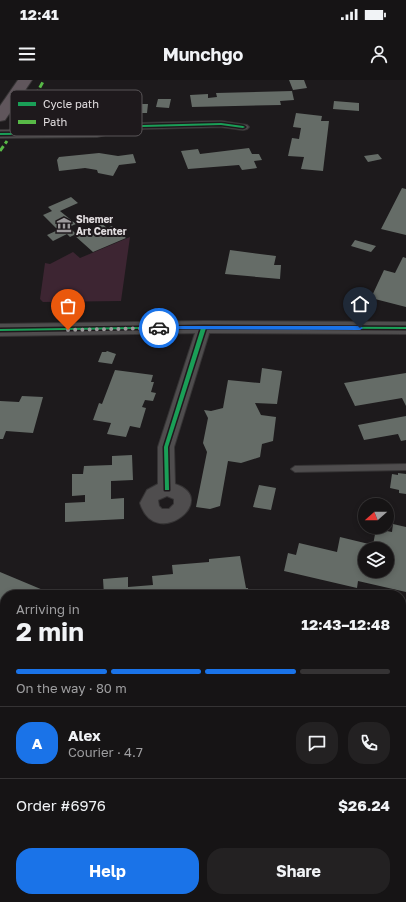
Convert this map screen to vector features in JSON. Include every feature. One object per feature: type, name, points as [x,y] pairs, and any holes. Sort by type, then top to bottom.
[{"type":"main road","points":[[18,90],[25,80]]},
{"type":"main road","points":[[0,117],[10,102]]},
{"type":"street","points":[[142,126],[221,124],[243,127]]},
{"type":"street","points":[[0,134],[10,134]]},
{"type":"street","points":[[0,330],[204,327],[406,328]]},
{"type":"street","points":[[167,489],[166,447],[204,327]]},
{"type":"lane","points":[[295,469],[406,467]]},
{"type":"shaded area","points":[[130,237],[121,301],[43,302],[40,299],[45,263],[50,264],[73,252],[80,258]]},
{"type":"building","points":[[289,80],[304,80],[307,88],[293,90]]},
{"type":"building","points":[[292,91],[294,100],[280,101],[281,105],[192,107],[190,95],[208,94],[208,98],[217,97],[216,93]]},
{"type":"building","points":[[158,99],[171,99],[169,108],[156,107]]},
{"type":"building","points":[[334,101],[359,103],[359,111],[333,109]]},
{"type":"building","points":[[142,104],[148,104],[147,113],[142,113]]},
{"type":"building","points":[[296,113],[322,116],[321,121],[329,121],[323,171],[301,169],[304,157],[288,156],[292,138],[299,139],[301,128],[293,127]]},
{"type":"building","points":[[249,148],[252,154],[259,154],[262,160],[254,161],[257,168],[242,170],[239,165],[188,169],[181,151],[198,149],[200,154]]},
{"type":"building","points":[[99,153],[118,156],[133,154],[136,163],[119,165],[113,176],[98,173],[97,170],[85,168],[59,171],[57,160],[59,157]]},
{"type":"building","points":[[378,154],[382,159],[368,162],[364,156]]},
{"type":"building","points":[[402,188],[406,189],[406,235],[381,229]]},
{"type":"building","name":"Shemer Art Center","points":[[71,197],[78,203],[60,211],[76,224],[69,227],[76,234],[88,229],[90,231],[99,227],[97,225],[101,223],[107,228],[112,226],[126,238],[93,252],[74,235],[70,237],[67,234],[53,241],[47,235],[58,230],[43,215],[52,211],[48,207]]},
{"type":"building","points":[[355,240],[376,246],[371,252],[351,246]]},
{"type":"building","points":[[230,250],[276,256],[274,265],[281,265],[280,279],[225,274]]},
{"type":"building","points":[[403,257],[406,258],[406,307],[371,298],[384,270],[395,273]]},
{"type":"building","points":[[107,351],[116,354],[112,364],[98,362],[102,352]]},
{"type":"building","points":[[262,368],[282,371],[277,404],[255,403],[261,415],[276,417],[273,441],[262,444],[260,457],[241,463],[228,461],[220,506],[210,509],[196,507],[207,452],[203,443],[208,418],[204,410],[211,411],[223,408],[228,380],[260,383]]},
{"type":"building","points":[[115,370],[153,375],[151,382],[154,382],[151,392],[156,393],[153,401],[145,400],[142,407],[146,408],[140,428],[130,426],[126,437],[107,434],[111,423],[93,420],[99,403],[102,404]]},
{"type":"building","points":[[406,373],[406,406],[402,398],[355,406],[344,383]]},
{"type":"building","points":[[22,396],[43,397],[33,433],[6,431],[3,439],[0,439],[0,401],[19,402]]},
{"type":"building","points":[[406,416],[406,440],[401,441],[398,434],[364,440],[358,425]]},
{"type":"building","points":[[132,455],[133,480],[111,481],[111,499],[124,498],[124,519],[65,522],[65,503],[85,502],[85,495],[72,496],[72,474],[83,474],[84,466],[112,465],[112,456]]},
{"type":"building","points":[[398,473],[406,474],[406,494],[399,493],[399,490],[390,488],[392,474],[398,475]]},
{"type":"building","points":[[259,485],[276,488],[271,510],[253,507]]},
{"type":"building","points":[[394,524],[406,527],[406,590],[397,590],[358,581],[357,588],[284,571],[288,553],[296,555],[299,543],[337,552],[340,537],[361,542],[358,542],[358,578],[394,578],[394,542],[374,542],[375,534],[394,534]]},
{"type":"building","points":[[240,556],[246,588],[248,588],[248,590],[104,590],[103,579],[128,577],[128,587],[153,585],[152,576],[173,574],[172,565],[209,562],[209,559]]},
{"type":"building","points":[[0,572],[43,590],[0,590]]},
{"type":"marked path","points":[[38,90],[44,80]]},
{"type":"marked path","points":[[0,151],[7,141]]},
{"type":"cycle path","points":[[142,126],[221,124],[243,127]]},
{"type":"cycle path","points":[[0,134],[10,134]]},
{"type":"cycle path","points":[[0,330],[204,327],[406,328]]},
{"type":"cycle path","points":[[167,489],[166,447],[204,327]]},
{"type":"way so far","points":[[68,330],[159,328]]},
{"type":"place","name":"Shemer Art Center","points":[[64,225]]},
{"type":"route","points":[[159,328],[360,328]]}]
